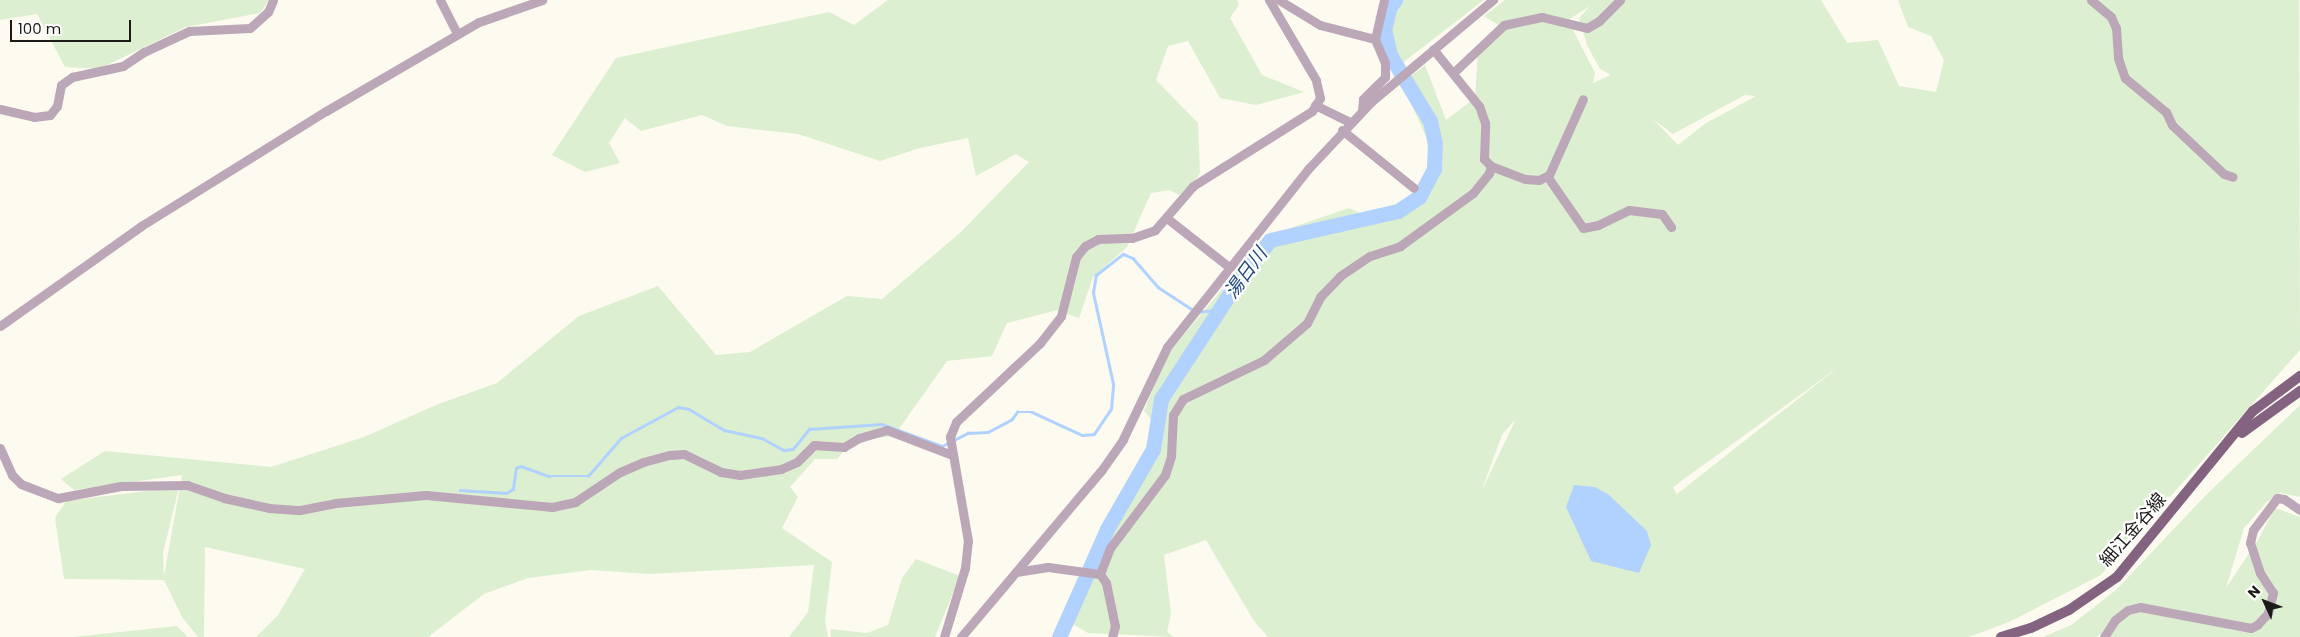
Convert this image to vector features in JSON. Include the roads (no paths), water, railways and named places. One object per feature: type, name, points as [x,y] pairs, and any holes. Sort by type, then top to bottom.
[{"type":"main road","name":"細江金谷線","points":[[2001,637],[2031,628],[2069,610],[2117,577],[2253,411],[2300,376]]},
{"type":"main road","name":"細江金谷線","points":[[2221,451],[2260,418],[2300,391]]},
{"type":"street","points":[[0,110],[34,117],[50,115],[58,106],[58,91],[67,79],[123,66],[144,52],[190,31],[250,28],[268,12],[273,0]]},
{"type":"street","points":[[440,0],[457,33]]},
{"type":"street","points":[[0,326],[141,226],[457,33],[506,10],[542,0]]},
{"type":"street","points":[[944,637],[965,568],[968,541],[950,437],[956,422],[1040,343],[1061,316],[1076,257],[1085,246],[1098,240],[1132,238],[1155,230],[1168,219],[1193,186],[1297,121],[1320,98],[1316,80],[1269,0]]},
{"type":"street","points":[[1279,0],[1320,25],[1375,39]]},
{"type":"street","points":[[1362,111],[1363,100],[1385,77],[1385,63],[1375,39],[1384,0]]},
{"type":"street","points":[[961,637],[1101,471],[1127,431],[1167,347],[1229,267],[1342,130],[1372,101],[1430,51],[1493,0]]},
{"type":"street","points":[[1453,73],[1504,25],[1542,17],[1587,28],[1599,22],[1620,0]]},
{"type":"street","points":[[2090,0],[2111,17],[2116,28],[2118,58],[2125,78],[2166,112],[2172,125],[2224,174],[2233,176]]},
{"type":"street","points":[[1430,51],[1453,73],[1479,106],[1485,123],[1484,159],[1491,166],[1525,179],[1539,180],[1548,176],[1583,99]]},
{"type":"street","points":[[1315,105],[1350,122]]},
{"type":"street","points":[[1342,130],[1414,188]]},
{"type":"street","points":[[1100,574],[1110,548],[1165,475],[1171,456],[1173,415],[1183,399],[1264,360],[1307,323],[1320,297],[1340,276],[1370,256],[1400,246],[1473,192],[1491,166]]},
{"type":"street","points":[[1548,176],[1582,228],[1598,226],[1629,210],[1662,214],[1671,227]]},
{"type":"street","points":[[1168,219],[1229,267]]},
{"type":"street","points":[[0,448],[12,475],[21,484],[58,498],[121,486],[187,485],[233,500],[270,508],[300,510],[335,503],[426,495],[552,507],[575,502],[620,472],[643,462],[670,455],[684,454],[721,472],[740,475],[781,470],[797,462],[814,445],[844,447],[859,438],[887,430],[952,455]]},
{"type":"street","points":[[2104,637],[2115,620],[2128,610],[2140,606],[2251,628],[2257,625],[2268,613],[2273,593],[2260,573],[2250,543],[2252,530],[2277,498],[2284,499],[2300,510]]},
{"type":"street","points":[[1016,572],[1048,567],[1100,574],[1106,583],[1115,626],[1112,637]]},
{"type":"water","points":[[1574,485],[1595,487],[1609,495],[1647,531],[1651,545],[1639,573],[1591,561],[1566,507]]},
{"type":"waterway","name":"湯日川","points":[[1059,637],[1107,529],[1153,449],[1161,399],[1240,278],[1270,240],[1398,211],[1419,197],[1434,169],[1435,144],[1430,121],[1390,55],[1384,30],[1390,6],[1395,0]]},
{"type":"waterway","points":[[460,490],[506,493],[513,489],[516,468],[521,466],[549,476],[588,476],[621,438],[678,407],[689,409],[724,430],[762,438],[784,450],[793,449],[809,429],[882,424],[942,446],[968,433],[988,432],[1012,419],[1017,412],[1032,412],[1082,435],[1094,434],[1111,409],[1113,384],[1093,293],[1096,275],[1123,254],[1133,258],[1158,287],[1193,310]]},
{"type":"waterway","name":"湯日川","points":[[1198,312],[1215,310],[1240,278]]}]
